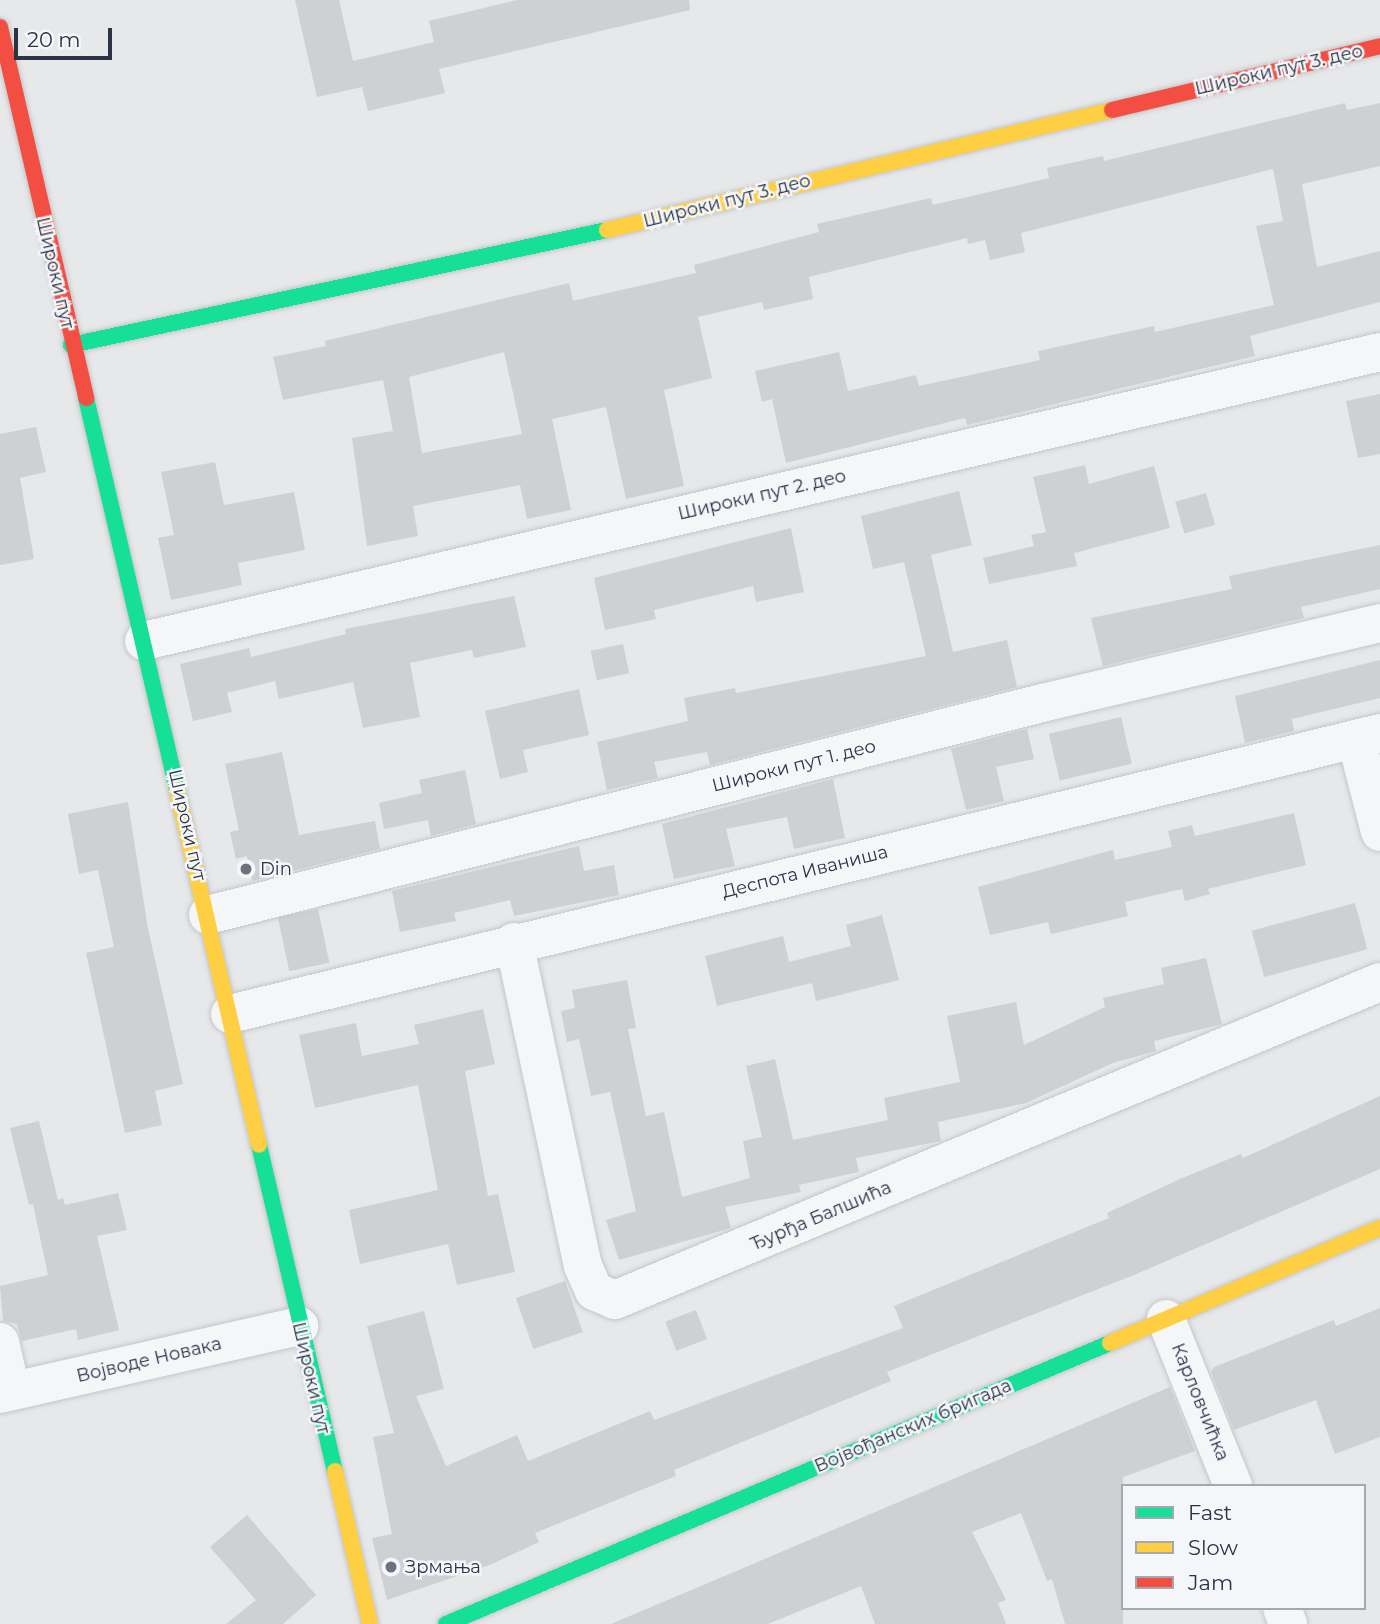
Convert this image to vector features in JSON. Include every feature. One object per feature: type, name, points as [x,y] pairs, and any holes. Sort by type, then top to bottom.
[{"type":"street","name":"Широки пут","points":[[0,27],[71,345],[144,641],[299,1326],[370,1624]]},
{"type":"street","name":"Широки пут 3. део","points":[[71,345],[490,258],[1380,46]]},
{"type":"street","name":"Широки пут 2. део","points":[[144,641],[1380,352]]},
{"type":"street","name":"Широки пут 1. део","points":[[208,915],[1028,706],[1380,622]]},
{"type":"street","points":[[1368,736],[1380,832]]},
{"type":"street","name":"Деспота Иваниша","points":[[230,1014],[514,942],[1368,736]]},
{"type":"street","name":"Ђурђа Балшића","points":[[514,942],[583,1266],[594,1291],[615,1300],[1380,982]]},
{"type":"street","name":"Војвођанских бригада","points":[[446,1624],[1380,1228]]},
{"type":"street","name":"Карловчићка","points":[[1166,1319],[1232,1484]]},
{"type":"street","name":"Војводе Новака","points":[[6,1392],[299,1326]]},
{"type":"street","points":[[0,1342],[6,1392]]},
{"type":"building","points":[[295,0],[339,0],[353,61],[434,42],[429,21],[517,0],[689,0],[690,10],[439,69],[445,93],[368,111],[362,87],[317,97]]},
{"type":"building","points":[[1345,103],[1347,110],[1380,103],[1380,166],[1302,184],[1317,267],[1380,251],[1380,302],[1250,336],[1255,356],[967,425],[965,418],[786,463],[772,399],[762,402],[755,371],[839,352],[848,391],[916,375],[919,386],[1040,360],[1038,351],[1154,326],[1155,332],[1274,305],[1256,226],[1283,221],[1273,169],[1021,233],[1025,252],[990,260],[985,240],[968,244],[967,238],[809,277],[813,299],[764,310],[762,302],[698,317],[712,378],[664,390],[684,486],[626,499],[606,407],[552,419],[571,510],[527,519],[520,485],[413,506],[418,536],[367,546],[352,438],[393,431],[383,380],[283,400],[273,357],[326,346],[325,341],[569,283],[573,301],[696,273],[694,265],[819,232],[817,224],[931,198],[933,205],[1049,178],[1047,168],[1103,156],[1104,161]],"holes":[[[504,352],[522,434],[422,453],[409,377]]]},
{"type":"building","points":[[1380,394],[1380,454],[1358,458],[1346,401]]},
{"type":"building","points":[[36,427],[46,472],[20,478],[34,559],[0,565],[0,434]]},
{"type":"building","points":[[215,462],[224,505],[294,492],[305,550],[238,563],[242,585],[171,600],[158,538],[174,535],[161,472]]},
{"type":"building","points":[[1085,465],[1089,484],[1154,466],[1170,528],[1074,553],[1077,566],[989,584],[983,558],[1034,546],[1031,535],[1046,532],[1033,477]]},
{"type":"building","points":[[959,491],[972,545],[931,555],[953,652],[1007,640],[1017,687],[710,765],[707,752],[654,762],[658,778],[607,790],[597,742],[688,721],[684,698],[735,688],[736,693],[926,656],[904,562],[873,569],[861,516]]},
{"type":"building","points":[[1206,493],[1215,525],[1184,534],[1175,502]]},
{"type":"building","points":[[791,528],[804,592],[756,602],[753,586],[654,610],[656,619],[605,630],[594,578]]},
{"type":"building","points":[[1380,545],[1380,589],[1301,607],[1304,618],[1103,666],[1091,618],[1232,589],[1229,576]]},
{"type":"building","points":[[514,596],[526,647],[474,658],[472,650],[410,663],[420,717],[363,728],[353,682],[279,699],[275,681],[227,693],[232,712],[193,721],[180,664],[249,648],[251,657],[346,634],[345,629]]},
{"type":"building","points":[[623,644],[629,673],[597,680],[591,651]]},
{"type":"building","points":[[1380,660],[1380,698],[1292,719],[1294,731],[1245,743],[1235,696]]},
{"type":"building","points":[[579,689],[589,735],[523,750],[528,772],[500,779],[485,711]]},
{"type":"building","points":[[1121,717],[1132,764],[1060,780],[1049,734]]},
{"type":"building","points":[[1027,729],[1034,759],[996,767],[1004,801],[966,810],[951,749]]},
{"type":"building","points":[[282,752],[299,835],[375,821],[380,849],[252,881],[247,856],[236,859],[230,832],[239,830],[225,764]]},
{"type":"building","points":[[465,770],[476,824],[431,836],[428,820],[384,829],[379,803],[422,793],[419,780]]},
{"type":"building","points":[[833,779],[845,838],[794,849],[787,817],[726,829],[735,866],[674,879],[662,824]]},
{"type":"building","points":[[128,802],[148,929],[183,1084],[155,1091],[162,1125],[125,1133],[86,953],[114,947],[98,870],[79,874],[68,814]]},
{"type":"building","points":[[1294,813],[1306,865],[1208,889],[1210,894],[1185,901],[1182,889],[1125,902],[1128,916],[1051,934],[1048,922],[990,935],[978,887],[1113,850],[1115,860],[1172,847],[1168,831],[1192,825],[1195,836]]},
{"type":"building","points":[[579,846],[584,871],[614,865],[619,895],[514,916],[510,900],[454,913],[456,921],[400,932],[392,891]]},
{"type":"building","points":[[1355,903],[1367,949],[1264,977],[1252,931]]},
{"type":"building","points":[[318,909],[329,963],[289,971],[278,918]]},
{"type":"building","points":[[882,915],[899,980],[816,1001],[812,983],[717,1006],[705,956],[783,936],[789,962],[851,946],[846,925]]},
{"type":"building","points":[[1206,958],[1222,1024],[1154,1041],[1156,1051],[1113,1063],[1026,1103],[938,1122],[941,1141],[856,1158],[859,1172],[799,1185],[801,1192],[725,1207],[731,1228],[619,1260],[606,1220],[636,1211],[610,1092],[591,1096],[579,1039],[567,1042],[561,1011],[575,1008],[572,990],[627,980],[636,1028],[628,1029],[646,1116],[664,1112],[682,1197],[750,1178],[743,1141],[762,1137],[746,1066],[775,1059],[793,1140],[888,1120],[884,1098],[960,1082],[947,1016],[1016,1002],[1024,1045],[1105,1007],[1103,998],[1164,984],[1161,968]]},
{"type":"building","points":[[483,1009],[495,1064],[465,1071],[488,1196],[498,1194],[515,1272],[457,1285],[448,1244],[360,1264],[349,1210],[438,1190],[418,1085],[315,1108],[299,1035],[356,1023],[362,1056],[419,1044],[414,1025]]},
{"type":"building","points":[[1380,1096],[1380,1169],[1134,1275],[887,1372],[891,1381],[674,1470],[676,1476],[535,1533],[539,1542],[492,1564],[387,1600],[372,1538],[392,1534],[373,1437],[394,1433],[367,1326],[424,1311],[444,1389],[416,1396],[446,1466],[517,1435],[528,1461],[650,1411],[654,1420],[903,1328],[894,1306],[1109,1218],[1107,1213],[1180,1179],[1241,1154],[1243,1158]]},
{"type":"building","points":[[39,1121],[58,1200],[63,1198],[65,1205],[118,1193],[127,1230],[97,1236],[119,1330],[78,1340],[76,1329],[22,1341],[17,1324],[3,1321],[0,1286],[48,1275],[33,1204],[29,1205],[10,1128]]},
{"type":"building","points":[[565,1281],[583,1332],[533,1349],[516,1298]]},
{"type":"building","points":[[1380,1308],[1380,1437],[1335,1454],[1316,1400],[1234,1430],[1211,1372],[1214,1367],[1334,1320],[1336,1326]]},
{"type":"building","points":[[696,1310],[707,1339],[676,1351],[665,1322]]},
{"type":"building","points":[[1170,1387],[1195,1451],[1123,1477],[1123,1624],[1065,1624],[1052,1579],[1047,1581],[1021,1513],[972,1532],[1006,1600],[998,1603],[1006,1624],[875,1624],[861,1586],[768,1624],[611,1624]]},
{"type":"building","points":[[247,1515],[316,1595],[283,1624],[226,1624],[256,1600],[210,1547]]},
{"type":"traffic: fast","points":[[71,345],[607,230]]},
{"type":"traffic: fast","points":[[86,398],[177,790]]},
{"type":"traffic: fast","points":[[259,1145],[335,1471]]},
{"type":"traffic: fast","points":[[446,1624],[1110,1343]]},
{"type":"traffic: slow","points":[[607,230],[1112,110]]},
{"type":"traffic: slow","points":[[177,790],[259,1145]]},
{"type":"traffic: slow","points":[[1110,1343],[1380,1228]]},
{"type":"traffic: slow","points":[[335,1471],[370,1624]]},
{"type":"traffic: jam","points":[[0,27],[86,398]]},
{"type":"traffic: jam","points":[[1112,110],[1380,46]]},
{"type":"place","name":"Din","points":[[246,869]]},
{"type":"place","name":"Зрмања","points":[[391,1567]]}]
